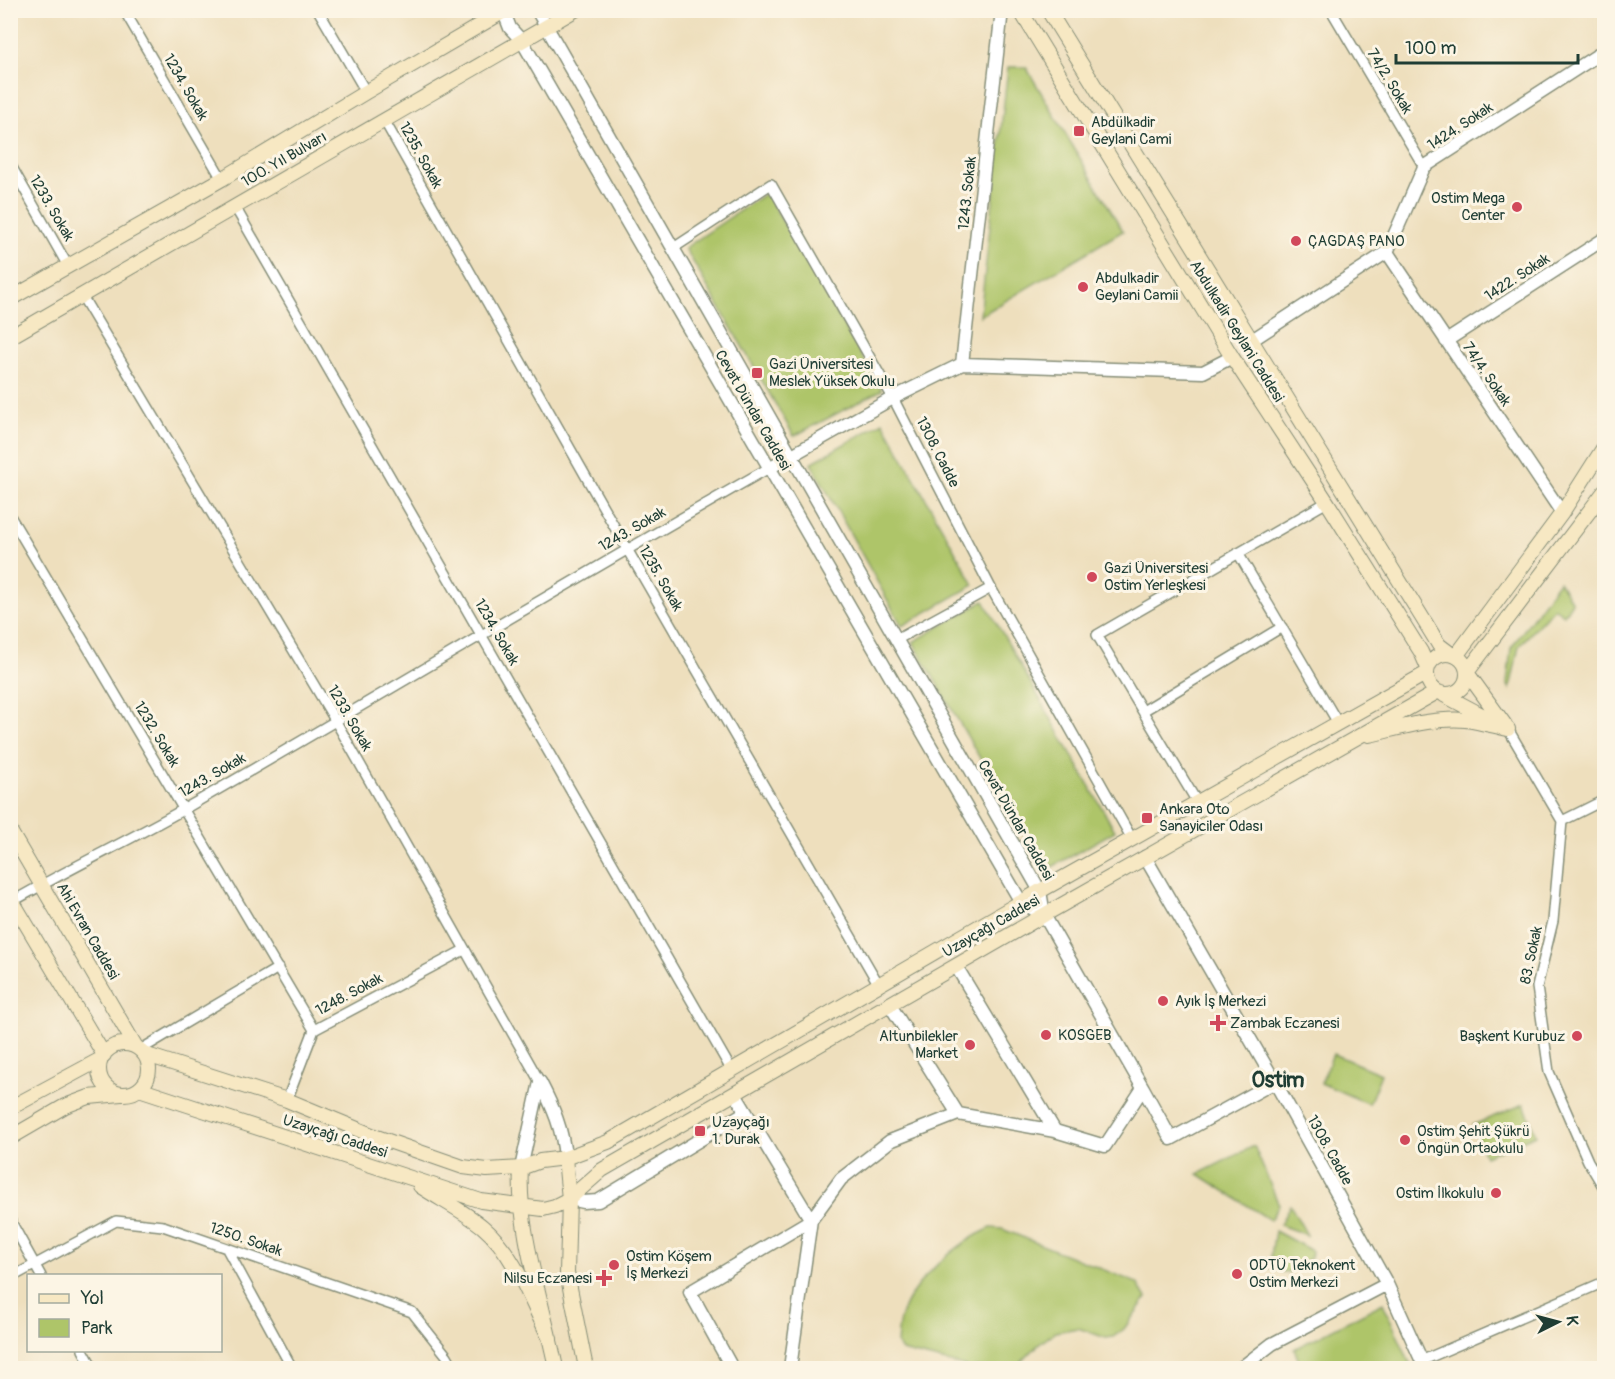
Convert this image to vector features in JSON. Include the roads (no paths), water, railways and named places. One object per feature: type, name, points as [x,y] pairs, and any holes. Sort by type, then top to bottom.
[{"type":"main road","name":"100. Yıl Bulvarı","points":[[10,337],[575,10]]},
{"type":"main road","name":"Abdulkadir Geylani Caddesi","points":[[1020,10],[1232,357],[1421,652],[1427,671]]},
{"type":"main road","name":"Abdulkadir Geylani Caddesi","points":[[1048,10],[1439,645],[1454,655]]},
{"type":"main road","name":"100. Yıl Bulvarı","points":[[10,298],[222,178],[504,11]]},
{"type":"main road","points":[[1232,357],[1252,340]]},
{"type":"main road","points":[[1454,655],[1562,513],[1605,447]]},
{"type":"main road","points":[[1440,694],[1451,695],[1463,687],[1468,672],[1605,492]]},
{"type":"main road","points":[[1445,654],[1454,655],[1462,660],[1508,729],[1440,694],[1431,687],[1427,671],[1434,658],[1445,654]]},
{"type":"main road","name":"Uzayçağı Caddesi","points":[[565,1158],[608,1142],[1040,891],[1427,671]]},
{"type":"main road","name":"Uzayçağı Caddesi","points":[[569,1199],[602,1170],[1145,857],[1353,739],[1440,694]]},
{"type":"main road","points":[[1353,739],[1419,723],[1443,721],[1466,720],[1508,729]]},
{"type":"main road","name":"Ahi Evran Caddesi","points":[[10,831],[140,1050]]},
{"type":"main road","points":[[11,900],[103,1057],[100,1075],[103,1083],[116,1093],[124,1094]]},
{"type":"main road","points":[[10,1108],[103,1057],[112,1047],[120,1044],[140,1050],[149,1067],[148,1075],[140,1089],[124,1094],[89,1097],[65,1106],[10,1138]]},
{"type":"main road","name":"Uzayçağı Caddesi","points":[[140,1050],[288,1100],[374,1136],[463,1167],[487,1170],[521,1168]]},
{"type":"main road","name":"Uzayçağı Caddesi","points":[[140,1089],[481,1201],[522,1206]]},
{"type":"main road","points":[[556,1368],[528,1241],[520,1190],[521,1168],[540,1161],[565,1158],[569,1199],[567,1273],[586,1368]]},
{"type":"main road","points":[[406,1177],[485,1228],[516,1269],[550,1339]]},
{"type":"main road","points":[[522,1206],[543,1209],[569,1199]]},
{"type":"street","name":"1234. Sokak","points":[[123,10],[222,178]]},
{"type":"street","points":[[318,10],[366,92]]},
{"type":"street","name":"Cevat Dündar Caddesi","points":[[537,10],[545,28],[1040,891],[1044,915]]},
{"type":"street","name":"1243. Sokak","points":[[11,900],[184,809],[627,549],[893,398],[962,364],[1002,10]]},
{"type":"street","name":"74/2. Sokak","points":[[1331,10],[1424,167]]},
{"type":"street","name":"Cevat Dündar Caddesi","points":[[504,11],[510,28],[522,41],[1021,902]]},
{"type":"street","name":"1424. Sokak","points":[[1387,252],[1424,167],[1605,51]]},
{"type":"street","name":"1235. Sokak","points":[[384,120],[627,549],[879,985]]},
{"type":"street","name":"1233. Sokak","points":[[10,164],[68,266]]},
{"type":"street","name":"1308. Cadde","points":[[672,249],[771,184],[893,398],[991,588],[1132,839]]},
{"type":"street","name":"1234. Sokak","points":[[235,207],[732,1071]]},
{"type":"street","name":"1422. Sokak","points":[[1446,340],[1605,239]]},
{"type":"street","points":[[1252,340],[1387,252]]},
{"type":"street","name":"74/4. Sokak","points":[[1387,252],[1562,513]]},
{"type":"street","name":"1233. Sokak","points":[[82,296],[335,720],[540,1082]]},
{"type":"street","points":[[962,364],[1203,372],[1232,357]]},
{"type":"street","points":[[1197,802],[1097,635],[1327,502]]},
{"type":"street","name":"1232. Sokak","points":[[10,516],[314,1030]]},
{"type":"street","points":[[1238,553],[1338,723]]},
{"type":"street","points":[[896,640],[991,588]]},
{"type":"street","points":[[1143,711],[1282,627]]},
{"type":"street","points":[[1508,729],[1562,820],[1605,800]]},
{"type":"street","name":"83. Sokak","points":[[1562,820],[1553,921],[1537,987],[1549,1072],[1588,1161],[1605,1188]]},
{"type":"street","name":"1308. Cadde","points":[[1145,857],[1275,1082],[1387,1284],[1423,1365]]},
{"type":"street","points":[[1021,902],[1044,915],[1170,1139],[1275,1082]]},
{"type":"street","name":"1248. Sokak","points":[[288,1100],[314,1030],[464,950]]},
{"type":"street","points":[[956,966],[1055,1131]]},
{"type":"street","points":[[140,1050],[278,968]]},
{"type":"street","points":[[890,1005],[958,1114]]},
{"type":"street","points":[[540,1082],[553,1107],[563,1135],[565,1158]]},
{"type":"street","points":[[521,1168],[540,1082]]},
{"type":"street","points":[[732,1368],[690,1292],[811,1220],[841,1179],[890,1141],[958,1114],[1055,1131],[1105,1146],[1143,1088]]},
{"type":"street","points":[[735,1094],[811,1220],[790,1368]]},
{"type":"street","points":[[569,1199],[583,1202],[598,1201],[746,1112]]},
{"type":"street","points":[[10,1220],[40,1274]]},
{"type":"street","name":"1250. Sokak","points":[[10,1278],[116,1221],[163,1226],[412,1312],[447,1356],[453,1368]]},
{"type":"street","points":[[227,1248],[292,1368]]},
{"type":"street","points":[[1423,1365],[1605,1282]]},
{"type":"street","points":[[1241,1368],[1272,1344],[1387,1284]]},
{"type":"street","points":[[84,1352],[93,1368]]},
{"type":"place","name":"Abdülkadir Geylani Cami","points":[[1079,131]]},
{"type":"place","name":"Ostim Mega Center","points":[[1517,207]]},
{"type":"place","name":"ÇAGDAŞ PANO","points":[[1296,241]]},
{"type":"place","name":"Abdulkadir Geylani Camii","points":[[1083,287]]},
{"type":"place","name":"Gazi Üniversitesi Meslek Yüksek Okulu","points":[[757,373]]},
{"type":"place","name":"Gazi Üniversitesi Ostim Yerleşkesi","points":[[1092,577]]},
{"type":"place","name":"Ankara Oto Sanayiciler Odası","points":[[1147,818]]},
{"type":"place","name":"Ayık İş Merkezi","points":[[1163,1001]]},
{"type":"place","name":"Zambak Eczanesi","points":[[1218,1023]]},
{"type":"place","name":"KOSGEB","points":[[1046,1035]]},
{"type":"place","name":"Başkent Kurubuz","points":[[1577,1036]]},
{"type":"place","name":"Altunbilekler Market","points":[[970,1045]]},
{"type":"place","name":"Uzayçağı 1. Durak","points":[[700,1131]]},
{"type":"place","name":"Ostim Şehit Şükrü Öngün Ortaokulu","points":[[1405,1140]]},
{"type":"place","name":"Ostim İlkokulu","points":[[1496,1193]]},
{"type":"place","name":"Ostim Köşem İş Merkezi","points":[[614,1265]]},
{"type":"place","name":"ODTÜ Teknokent Ostim Merkezi","points":[[1237,1274]]},
{"type":"place","name":"Nilsu Eczanesi","points":[[604,1278]]},
{"type":"district","name":"Ostim","points":[[1278,1080]]}]
